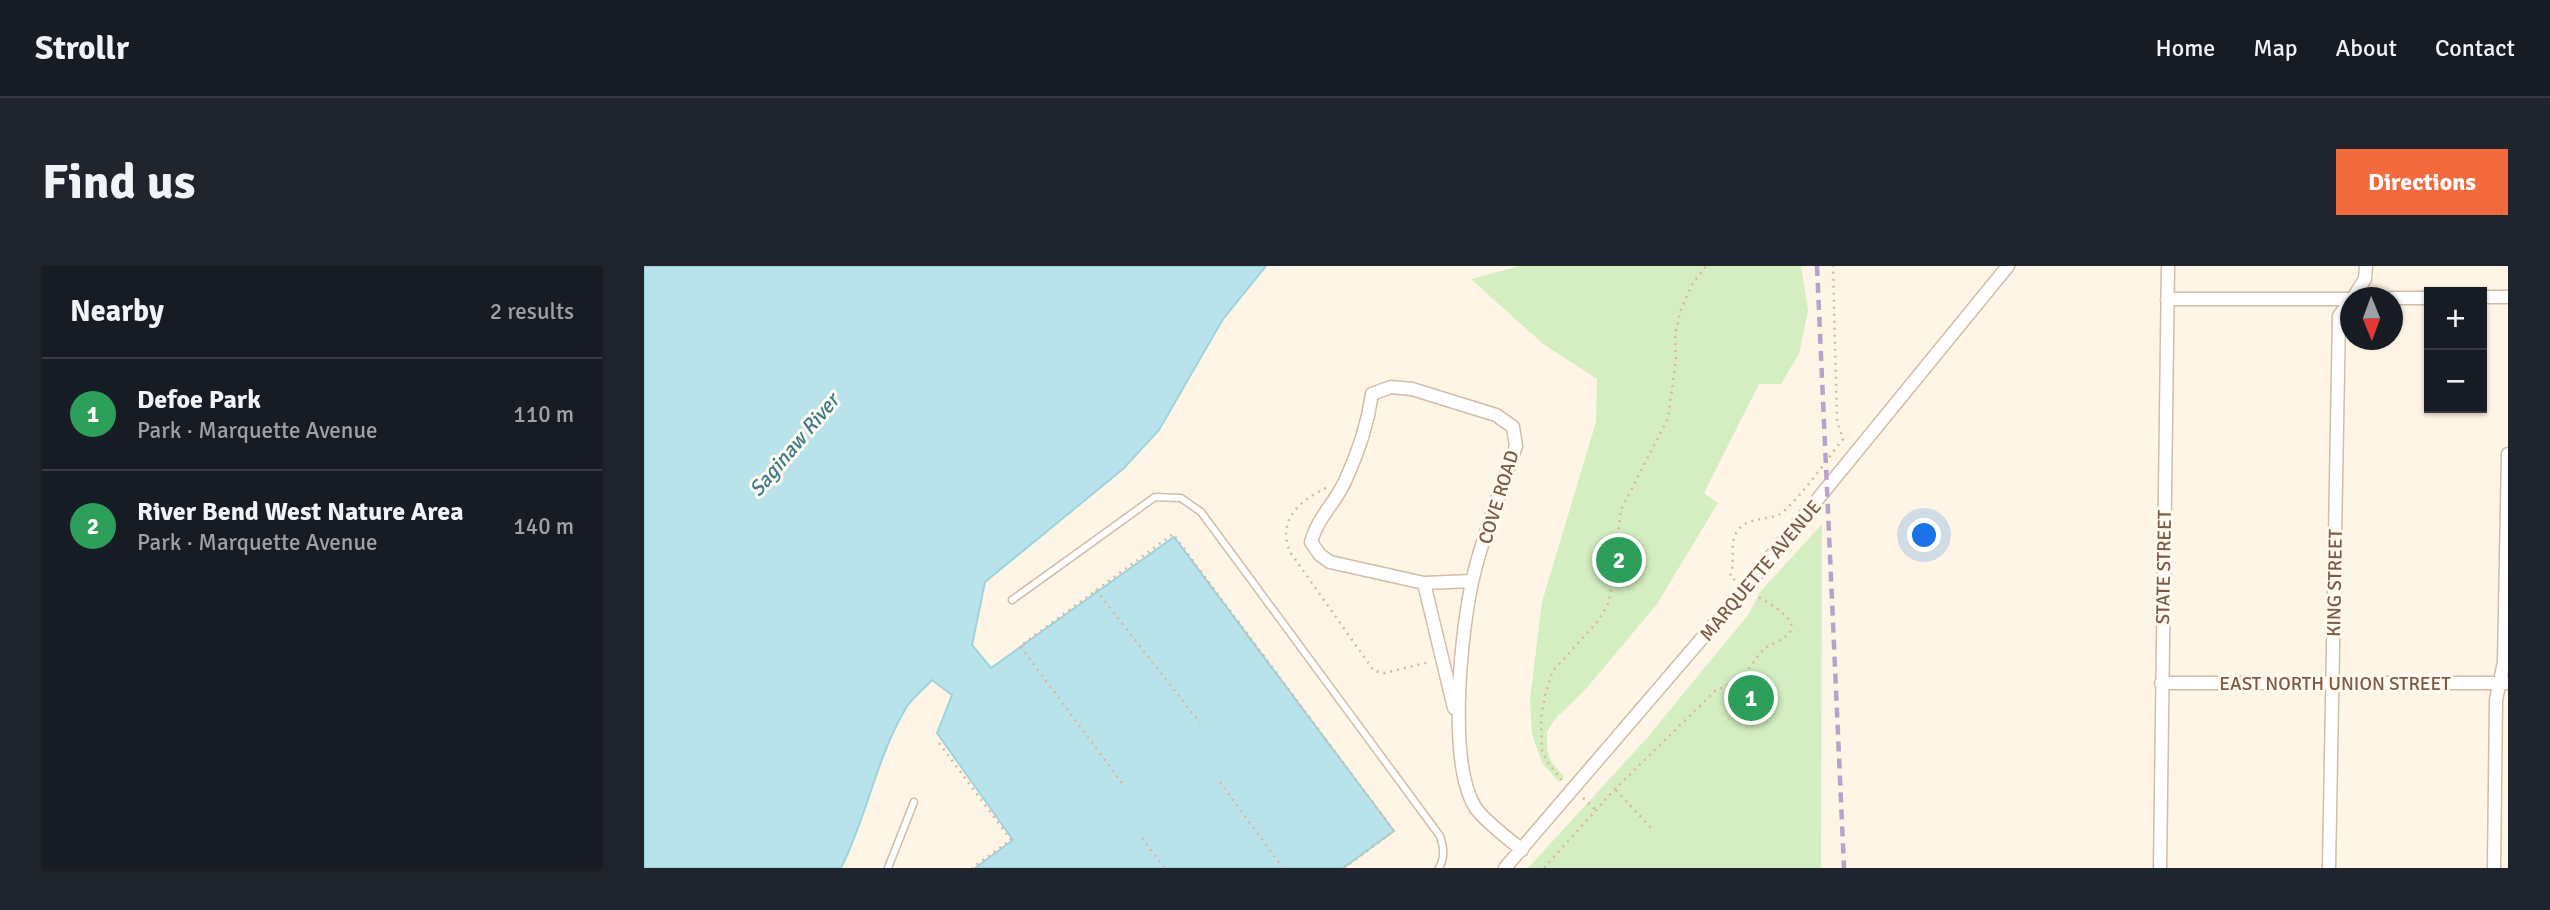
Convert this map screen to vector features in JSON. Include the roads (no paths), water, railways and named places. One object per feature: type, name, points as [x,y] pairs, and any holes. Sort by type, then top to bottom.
[{"type":"street","name":"MARQUETTE AVENUE","points":[[1504,868],[1799,523],[2008,266]]},
{"type":"street","name":"STATE STREET","points":[[2160,868],[2168,266]]},
{"type":"street","name":"KING STREET","points":[[2359,287],[2365,279],[2365,266]]},
{"type":"street","points":[[2487,297],[2508,297]]},
{"type":"street","points":[[2403,298],[2424,298]]},
{"type":"street","points":[[2167,299],[2340,299]]},
{"type":"street","name":"KING STREET","points":[[2329,868],[2340,315]]},
{"type":"street","name":"COVE ROAD","points":[[1472,581],[1424,583],[1330,562],[1320,555],[1311,542],[1316,525],[1346,481],[1369,412],[1372,394],[1391,387],[1412,390],[1496,415],[1513,427],[1516,446],[1472,581],[1460,671],[1459,724],[1464,777],[1475,808],[1522,850]]},
{"type":"street","points":[[2494,868],[2496,700],[2504,683],[2508,454]]},
{"type":"street","name":"COVE ROAD","points":[[1424,583],[1459,724]]},
{"type":"street","name":"EAST NORTH UNION STREET","points":[[2161,683],[2504,683]]},
{"type":"lane","points":[[1012,600],[1155,497],[1181,498],[1200,512],[1440,836],[1443,862],[1439,868]]},
{"type":"lane","points":[[888,868],[914,802]]},
{"type":"water","name":"Saginaw River","points":[[644,266],[1266,266],[1223,319],[1159,430],[1123,469],[985,582],[972,645],[991,668],[1174,537],[1394,831],[1343,868],[975,868],[1013,840],[937,733],[952,695],[932,680],[909,704],[896,727],[841,868],[644,868]]},
{"type":"railway","points":[[1817,266],[1844,868]]},
{"type":"place","name":"River Bend West Nature Area","points":[[1619,560]]},
{"type":"place","name":"Defoe Park","points":[[1751,698]]}]
